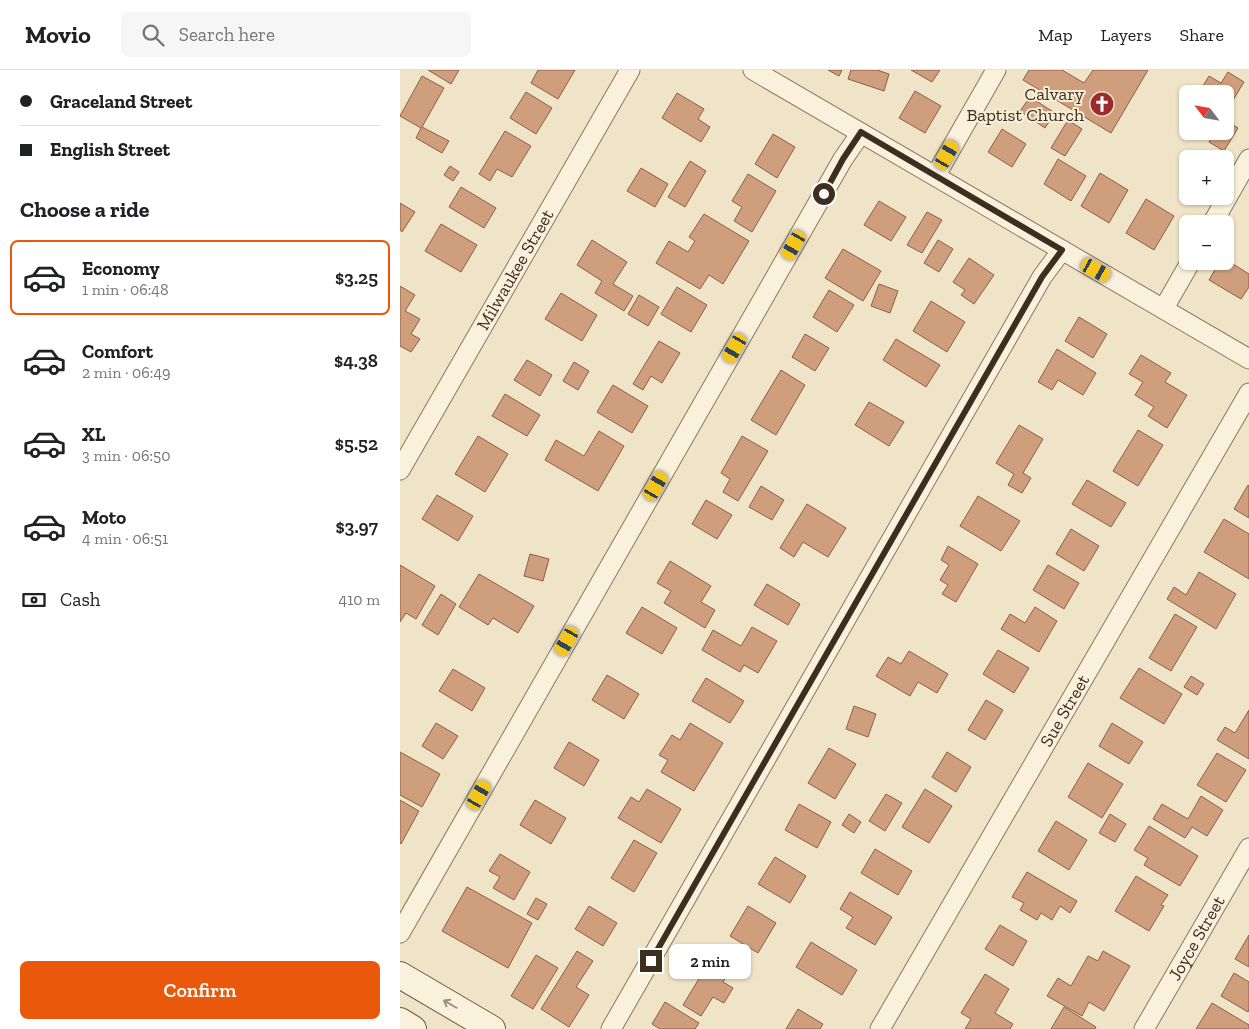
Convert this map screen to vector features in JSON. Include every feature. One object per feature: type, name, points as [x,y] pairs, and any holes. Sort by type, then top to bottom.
[{"type":"main road","points":[[400,975],[492,1029]]},
{"type":"main road","points":[[400,1021],[413,1029]]},
{"type":"street","name":"Milwaukee Street","points":[[400,470],[630,70]]},
{"type":"street","points":[[753,70],[1249,359]]},
{"type":"street","points":[[936,176],[996,70]]},
{"type":"street","points":[[400,933],[828,185],[861,132]]},
{"type":"street","points":[[1217,215],[1249,159]]},
{"type":"street","points":[[612,1029],[1037,286],[1062,250]]},
{"type":"street","points":[[1164,308],[1186,270]]},
{"type":"street","name":"Sue Street","points":[[880,1029],[1249,393]]},
{"type":"street","name":"Joyce Street","points":[[1144,1029],[1249,848]]},
{"type":"building","points":[[428,70],[459,70],[451,84]]},
{"type":"building","points":[[538,70],[575,70],[558,99],[531,83]]},
{"type":"building","points":[[828,70],[842,70],[839,76]]},
{"type":"building","points":[[851,70],[877,70],[889,74],[884,91],[848,79]]},
{"type":"building","points":[[911,70],[940,70],[932,82]]},
{"type":"building","points":[[1029,70],[1062,70],[1084,83],[1093,70],[1148,70],[1111,133],[1023,80]]},
{"type":"building","points":[[1228,72],[1244,82],[1234,98],[1234,85],[1204,85],[1209,76],[1221,83]]},
{"type":"building","points":[[422,76],[444,88],[422,127],[449,141],[442,153],[416,138],[421,128],[400,116]]},
{"type":"building","points":[[915,91],[941,106],[925,133],[899,118]]},
{"type":"building","points":[[526,92],[552,108],[536,134],[510,118]]},
{"type":"building","points":[[677,93],[704,109],[698,119],[710,127],[701,142],[662,118]]},
{"type":"building","points":[[1030,97],[1055,113],[1045,128],[1020,111]]},
{"type":"building","points":[[1068,120],[1082,129],[1065,156],[1051,148]]},
{"type":"building","points":[[1234,126],[1238,128],[1234,135]]},
{"type":"building","points":[[1002,129],[1026,144],[1012,167],[988,152]]},
{"type":"building","points":[[505,131],[531,146],[512,177],[497,169],[490,181],[479,174]]},
{"type":"building","points":[[773,134],[795,147],[777,178],[755,164]]},
{"type":"building","points":[[1210,140],[1231,140],[1225,150],[1209,142]]},
{"type":"building","points":[[1058,159],[1086,176],[1071,201],[1044,184]]},
{"type":"building","points":[[690,161],[706,171],[685,207],[668,197]]},
{"type":"building","points":[[450,166],[459,172],[453,181],[444,175]]},
{"type":"building","points":[[641,168],[668,184],[655,207],[627,191]]},
{"type":"building","points":[[1100,173],[1128,190],[1109,223],[1081,206]]},
{"type":"building","points":[[748,174],[776,191],[752,232],[734,221],[742,207],[732,201]]},
{"type":"building","points":[[461,187],[496,208],[484,228],[449,207]]},
{"type":"building","points":[[1146,199],[1174,216],[1154,250],[1126,233]]},
{"type":"building","points":[[879,201],[906,217],[891,241],[864,225]]},
{"type":"building","points":[[400,203],[415,212],[402,232],[400,230]]},
{"type":"building","points":[[927,212],[942,220],[922,253],[907,245]]},
{"type":"building","points":[[704,214],[749,241],[723,284],[709,275],[700,289],[656,263],[669,241],[688,252],[695,241],[689,237]]},
{"type":"building","points":[[441,224],[477,245],[461,272],[425,251]]},
{"type":"building","points":[[592,240],[627,262],[613,284],[633,296],[624,311],[595,293],[602,281],[577,265]]},
{"type":"building","points":[[938,240],[953,249],[939,272],[924,263]]},
{"type":"building","points":[[843,249],[881,271],[863,301],[825,278]]},
{"type":"building","points":[[969,258],[994,275],[974,304],[961,295],[965,290],[953,282]]},
{"type":"building","points":[[1234,265],[1249,274],[1249,287],[1241,299],[1209,280],[1215,270],[1234,270]]},
{"type":"building","points":[[879,284],[898,291],[890,313],[871,306]]},
{"type":"building","points":[[400,286],[415,295],[405,311],[420,319],[411,334],[420,339],[411,352],[400,346]]},
{"type":"building","points":[[677,287],[707,305],[691,332],[661,314]]},
{"type":"building","points":[[829,290],[854,305],[837,332],[813,317]]},
{"type":"building","points":[[561,293],[597,315],[582,341],[545,319]]},
{"type":"building","points":[[639,295],[659,307],[648,326],[628,314]]},
{"type":"building","points":[[931,301],[965,322],[947,352],[913,331]]},
{"type":"building","points":[[1079,317],[1107,334],[1093,358],[1065,341]]},
{"type":"building","points":[[805,334],[829,348],[815,371],[792,357]]},
{"type":"building","points":[[896,339],[940,365],[926,387],[883,360]]},
{"type":"building","points":[[659,341],[680,353],[662,383],[651,376],[643,390],[633,384]]},
{"type":"building","points":[[1057,349],[1096,373],[1083,395],[1058,380],[1052,390],[1038,382]]},
{"type":"building","points":[[1141,355],[1171,373],[1165,382],[1187,395],[1167,428],[1148,416],[1154,407],[1135,395],[1143,382],[1129,374]]},
{"type":"building","points":[[527,360],[552,375],[540,396],[514,380]]},
{"type":"building","points":[[574,362],[589,371],[578,390],[563,381]]},
{"type":"building","points":[[781,370],[805,385],[776,435],[751,420]]},
{"type":"building","points":[[613,385],[648,406],[632,433],[597,412]]},
{"type":"building","points":[[505,394],[540,415],[527,436],[492,416]]},
{"type":"building","points":[[869,402],[904,422],[889,446],[855,425]]},
{"type":"building","points":[[1019,425],[1043,439],[1023,473],[1031,478],[1022,493],[1008,485],[1014,474],[996,463]]},
{"type":"building","points":[[1138,430],[1163,445],[1138,486],[1113,471]]},
{"type":"building","points":[[599,431],[624,446],[598,491],[545,460],[556,440],[584,456]]},
{"type":"building","points":[[478,436],[508,454],[485,492],[455,474]]},
{"type":"building","points":[[742,436],[768,451],[738,501],[723,492],[730,479],[721,473]]},
{"type":"building","points":[[1087,480],[1126,503],[1111,527],[1072,504]]},
{"type":"building","points":[[761,486],[784,500],[772,520],[749,507]]},
{"type":"building","points":[[1249,486],[1249,518],[1234,509]]},
{"type":"building","points":[[437,495],[473,516],[458,541],[422,519]]},
{"type":"building","points":[[978,496],[1020,521],[1001,551],[960,526]]},
{"type":"building","points":[[706,500],[732,515],[717,539],[692,524]]},
{"type":"building","points":[[807,504],[846,528],[828,557],[803,542],[794,557],[780,548]]},
{"type":"building","points":[[1224,519],[1249,534],[1249,579],[1204,552]]},
{"type":"building","points":[[1071,529],[1099,546],[1084,571],[1056,554]]},
{"type":"building","points":[[948,546],[978,564],[956,602],[942,594],[948,585],[940,580],[949,565],[941,560]]},
{"type":"building","points":[[530,554],[549,559],[543,581],[524,576]]},
{"type":"building","points":[[670,561],[711,586],[701,602],[715,610],[705,628],[664,603],[671,591],[657,583]]},
{"type":"building","points":[[400,565],[435,586],[416,619],[406,613],[400,622]]},
{"type":"building","points":[[1048,565],[1079,583],[1064,609],[1033,590]]},
{"type":"building","points":[[1199,572],[1236,594],[1216,629],[1167,599],[1174,587],[1186,595]]},
{"type":"building","points":[[479,574],[534,606],[518,633],[493,618],[488,625],[459,607]]},
{"type":"building","points":[[767,584],[800,604],[788,625],[754,605]]},
{"type":"building","points":[[441,594],[456,604],[438,635],[422,625]]},
{"type":"building","points":[[642,607],[677,628],[662,654],[626,633]]},
{"type":"building","points":[[1035,607],[1057,621],[1039,652],[1001,629],[1010,614],[1025,623]]},
{"type":"building","points":[[1175,614],[1197,627],[1171,671],[1149,658]]},
{"type":"building","points":[[752,627],[777,641],[758,673],[744,665],[740,672],[702,650],[713,630],[741,646]]},
{"type":"building","points":[[998,650],[1029,668],[1014,693],[983,674]]},
{"type":"building","points":[[909,651],[948,674],[937,693],[918,682],[910,696],[876,676],[888,657],[901,664]]},
{"type":"building","points":[[1139,668],[1182,694],[1164,724],[1120,698]]},
{"type":"building","points":[[453,669],[485,688],[472,711],[439,691]]},
{"type":"building","points":[[607,675],[639,694],[624,719],[592,700]]},
{"type":"building","points":[[1191,676],[1204,684],[1197,695],[1184,687]]},
{"type":"building","points":[[706,678],[744,701],[730,723],[692,701]]},
{"type":"building","points":[[986,700],[1003,710],[985,740],[968,730]]},
{"type":"building","points":[[854,706],[876,714],[868,737],[846,729]]},
{"type":"building","points":[[1249,710],[1249,759],[1217,740],[1225,727],[1235,733]]},
{"type":"building","points":[[436,723],[458,736],[443,759],[422,746]]},
{"type":"building","points":[[690,723],[723,743],[694,791],[661,772],[668,760],[659,755],[672,735],[680,740]]},
{"type":"building","points":[[1112,723],[1143,742],[1129,764],[1099,746]]},
{"type":"building","points":[[569,742],[599,760],[584,786],[554,768]]},
{"type":"building","points":[[829,748],[856,764],[835,799],[808,783]]},
{"type":"building","points":[[400,752],[440,774],[422,807],[400,795]]},
{"type":"building","points":[[947,752],[971,767],[956,792],[932,777]]},
{"type":"building","points":[[1217,753],[1246,770],[1226,802],[1197,785]]},
{"type":"building","points":[[1088,763],[1123,784],[1102,818],[1068,797]]},
{"type":"building","points":[[647,789],[681,809],[661,843],[618,818],[631,797],[639,802]]},
{"type":"building","points":[[925,789],[952,806],[929,843],[902,827]]},
{"type":"building","points":[[886,794],[902,803],[885,831],[869,821]]},
{"type":"building","points":[[1201,796],[1223,810],[1207,836],[1192,827],[1185,838],[1153,819],[1162,804],[1188,819]]},
{"type":"building","points":[[400,800],[419,811],[401,844],[400,843]]},
{"type":"building","points":[[535,800],[566,818],[551,844],[520,825]]},
{"type":"building","points":[[799,804],[831,822],[817,848],[785,830]]},
{"type":"building","points":[[849,814],[861,822],[854,833],[842,825]]},
{"type":"building","points":[[1110,814],[1126,824],[1115,842],[1099,833]]},
{"type":"building","points":[[1056,821],[1087,840],[1069,870],[1038,851]]},
{"type":"building","points":[[1149,826],[1198,856],[1180,886],[1144,865],[1148,858],[1134,850]]},
{"type":"building","points":[[634,840],[657,853],[634,892],[611,878]]},
{"type":"building","points":[[875,849],[912,871],[898,895],[861,873]]},
{"type":"building","points":[[500,854],[530,872],[514,900],[493,888],[500,877],[489,871]]},
{"type":"building","points":[[775,857],[806,876],[790,903],[758,884]]},
{"type":"building","points":[[1027,872],[1077,901],[1070,913],[1060,906],[1052,920],[1041,913],[1037,920],[1020,910],[1024,903],[1012,897]]},
{"type":"building","points":[[1136,876],[1168,895],[1161,905],[1164,906],[1149,931],[1115,911]]},
{"type":"building","points":[[467,887],[532,923],[508,968],[442,931]]},
{"type":"building","points":[[850,892],[892,917],[875,945],[846,928],[853,917],[840,909]]},
{"type":"building","points":[[536,898],[547,904],[538,920],[527,914]]},
{"type":"building","points":[[589,906],[617,923],[603,946],[575,929]]},
{"type":"building","points":[[748,906],[776,923],[758,953],[730,936]]},
{"type":"building","points":[[1000,925],[1027,941],[1013,966],[985,949]]},
{"type":"building","points":[[1249,935],[1249,967],[1235,959]]},
{"type":"building","points":[[811,942],[857,970],[842,995],[796,967]]},
{"type":"building","points":[[577,951],[593,961],[576,987],[589,995],[569,1027],[541,1009]]},
{"type":"building","points":[[1103,951],[1130,966],[1104,1011],[1089,1002],[1082,1016],[1047,996],[1058,978],[1071,986],[1088,956],[1098,961]]},
{"type":"building","points":[[536,955],[558,968],[533,1009],[511,996]]},
{"type":"building","points":[[711,959],[730,970],[723,982],[733,988],[724,1003],[713,997],[701,1016],[683,1005]]},
{"type":"building","points":[[1234,973],[1249,982],[1248,1012],[1221,996]]},
{"type":"building","points":[[985,974],[1009,989],[995,1013],[1013,1024],[1010,1029],[965,1029],[971,1019],[961,1013]]},
{"type":"building","points":[[665,1002],[699,1023],[695,1029],[660,1029],[652,1024]]},
{"type":"building","points":[[1212,1003],[1249,1025],[1249,1029],[1196,1029]]},
{"type":"building","points":[[1064,1007],[1096,1027],[1095,1029],[1051,1029]]},
{"type":"building","points":[[798,1009],[823,1024],[820,1029],[786,1029]]},
{"type":"place","name":"Calvary Baptist Church","points":[[1102,104]]},
{"type":"route","points":[[651,961],[1042,277],[1062,250],[861,132],[843,159],[824,194]]}]
